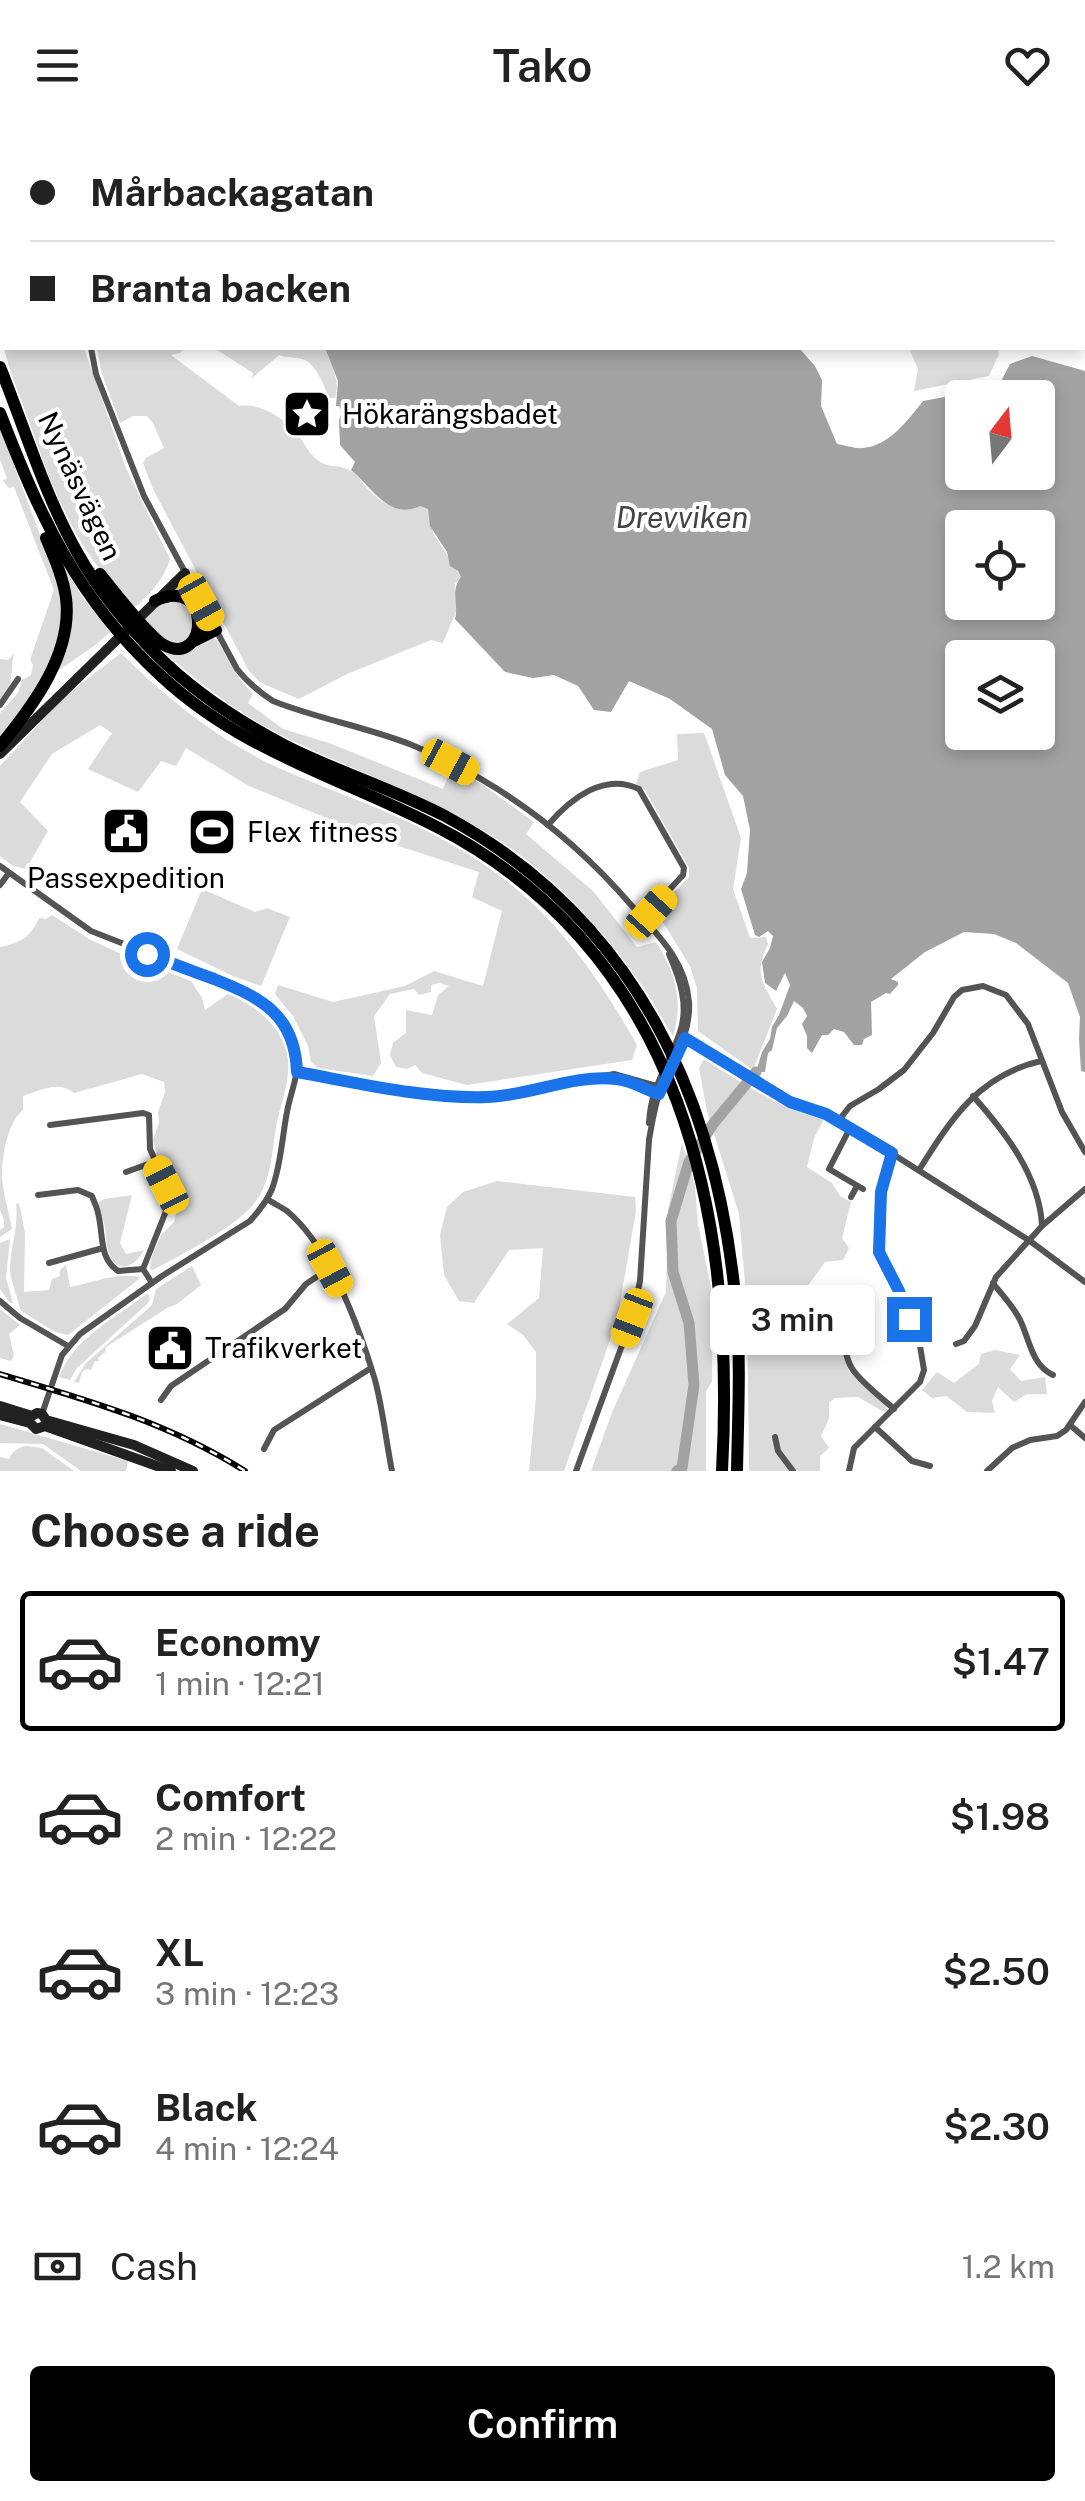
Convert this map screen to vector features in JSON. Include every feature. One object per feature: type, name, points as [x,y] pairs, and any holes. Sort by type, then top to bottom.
[{"type":"highway","name":"Nynäsvägen","points":[[0,366],[79,556],[110,604],[158,655],[240,719],[288,746],[392,790],[495,846],[559,897],[606,947],[636,989],[688,1092],[736,1305],[740,1392],[737,1471]]},
{"type":"highway","name":"Nynäsvägen","points":[[0,413],[51,534],[91,600],[162,678],[206,713],[263,748],[440,828],[486,856],[536,895],[572,930],[653,1029]]},
{"type":"highway","points":[[0,746],[50,686],[67,609],[62,578],[15,451]]},
{"type":"highway","points":[[64,525],[109,586],[161,643],[179,648],[216,630]]},
{"type":"highway","points":[[148,606],[174,596],[192,604],[200,622],[192,642]]},
{"type":"highway","name":"Nynäsvägen","points":[[712,1195],[725,1388],[722,1471]]},
{"type":"main road","points":[[0,754],[50,686],[112,640],[184,572]]},
{"type":"main road","points":[[0,1406],[134,1446],[193,1471]]},
{"type":"main road","points":[[0,1415],[40,1417],[171,1471]]},
{"type":"street","points":[[91,350],[96,374],[144,496],[237,669],[263,695],[283,705],[423,750],[486,782],[548,825],[613,884],[666,944],[680,984],[682,1036],[657,1090],[648,1140],[640,1280],[632,1318],[576,1471]]},
{"type":"street","points":[[0,706],[18,678]]},
{"type":"street","points":[[548,825],[581,793],[620,783],[639,790],[684,868],[684,875],[644,918]]},
{"type":"street","points":[[0,866],[91,931],[262,1000],[282,1022],[296,1056],[297,1072],[286,1112],[278,1169],[267,1199],[250,1221],[152,1282],[89,1326],[68,1346],[40,1417]]},
{"type":"street","points":[[0,885],[9,873]]},
{"type":"street","points":[[839,1120],[850,1106],[904,1070],[933,1033],[954,996],[962,990],[983,986],[1006,995],[1028,1024],[1062,1112],[1085,1152]]},
{"type":"street","points":[[682,1036],[790,1102],[839,1120],[1030,1241],[1085,1282]]},
{"type":"street","points":[[919,1170],[973,1096],[998,1076],[1041,1061]]},
{"type":"street","points":[[297,1072],[469,1097],[492,1097],[598,1078],[625,1080],[657,1090]]},
{"type":"street","points":[[973,1096],[999,1126],[1028,1174],[1038,1196],[1042,1226]]},
{"type":"street","points":[[50,1126],[150,1114],[150,1150],[170,1193],[143,1269]]},
{"type":"street","points":[[850,1128],[829,1169],[860,1188],[851,1198]]},
{"type":"street","points":[[849,1471],[854,1448],[920,1382],[924,1370],[920,1346],[879,1252],[881,1192],[892,1153]]},
{"type":"street","points":[[126,1172],[154,1162]]},
{"type":"street","points":[[956,1344],[964,1341],[975,1326],[996,1277],[1042,1226],[1085,1188]]},
{"type":"street","points":[[38,1195],[78,1190],[92,1196],[110,1266],[118,1271],[143,1269]]},
{"type":"street","points":[[267,1199],[294,1219],[311,1239],[355,1320],[376,1383],[392,1471]]},
{"type":"street","points":[[49,1263],[103,1248]]},
{"type":"street","points":[[161,1400],[171,1386],[285,1309],[306,1284],[330,1268]]},
{"type":"street","points":[[143,1269],[152,1282]]},
{"type":"street","points":[[993,1283],[1020,1319],[1042,1370],[1053,1375]]},
{"type":"street","points":[[842,1299],[846,1351],[852,1368],[894,1409]]},
{"type":"street","points":[[0,1301],[20,1318],[68,1346]]},
{"type":"street","points":[[264,1449],[274,1430],[370,1368]]},
{"type":"street","points":[[986,1471],[1012,1448],[1030,1440],[1057,1436],[1070,1425],[1085,1402]]},
{"type":"street","points":[[1070,1425],[1085,1438]]},
{"type":"street","points":[[876,1427],[912,1461],[930,1466]]},
{"type":"street","points":[[775,1437],[778,1450],[793,1471]]},
{"type":"shaded area","points":[[5,350],[85,350],[126,468],[170,559],[155,587],[133,609],[96,564],[69,521]]},
{"type":"shaded area","points":[[97,350],[182,350],[171,355],[239,406],[262,409],[283,420],[318,460],[357,475],[390,506],[428,509],[433,533],[461,577],[455,584],[457,609],[443,643],[431,640],[347,674],[299,699],[261,683],[249,671],[153,489],[143,463],[164,448],[153,423],[147,416],[133,416],[120,423]]},
{"type":"shaded area","points":[[217,350],[326,350],[336,378],[335,398],[329,398],[323,382],[305,360],[279,355],[251,379],[253,373]]},
{"type":"shaded area","points":[[910,350],[998,350],[989,376],[945,380],[945,385],[914,391],[918,369]]},
{"type":"shaded area","points":[[0,428],[64,599],[57,648],[26,707],[0,738],[0,713],[18,693],[22,680],[31,675],[30,660],[54,590],[14,487],[9,488],[3,481],[7,478],[0,460]]},
{"type":"shaded area","points":[[56,554],[110,632],[52,675],[67,640]]},
{"type":"shaded area","points":[[174,600],[193,610],[193,638],[171,645],[143,620],[152,609]]},
{"type":"shaded area","points":[[213,638],[253,694],[248,703],[283,729],[329,743],[443,789],[452,768],[534,822],[526,834],[593,891],[637,947],[656,942],[676,987],[678,1011],[673,1036],[645,990],[594,925],[512,849],[440,807],[253,720],[158,647]]},
{"type":"shaded area","points":[[121,653],[189,713],[246,751],[427,831],[508,882],[556,928],[600,984],[637,1045],[632,1060],[467,1085],[422,1073],[415,1065],[407,1069],[396,1067],[390,1055],[393,1043],[406,1033],[406,1010],[432,1015],[438,995],[449,986],[439,983],[431,985],[431,992],[419,995],[414,989],[390,994],[374,1016],[381,1063],[373,1076],[318,1068],[311,1062],[308,1046],[293,1016],[275,994],[278,985],[333,1002],[405,986],[434,971],[483,986],[502,911],[472,897],[479,872],[377,839],[249,786],[186,748],[176,766],[161,761],[138,792],[88,769],[112,733],[100,725],[52,754],[20,802],[48,831],[26,869],[13,866],[0,856],[0,766],[64,697]]},
{"type":"shaded area","points":[[14,654],[10,683],[0,700],[0,659],[8,660]]},
{"type":"shaded area","points":[[704,733],[741,838],[733,889],[750,938],[766,937],[768,944],[761,970],[777,1009],[753,1070],[698,1031],[697,988],[690,966],[656,911],[689,877],[689,868],[645,790],[636,784],[640,772],[678,760],[677,734]]},
{"type":"shaded area","points":[[202,889],[255,912],[267,908],[290,917],[261,986],[177,949]]},
{"type":"shaded area","points":[[52,915],[89,939],[191,981],[205,1010],[228,994],[240,1000],[272,1024],[285,1047],[287,1081],[261,1193],[247,1211],[223,1230],[153,1270],[151,1259],[161,1235],[174,1222],[179,1203],[159,1163],[153,1140],[164,1082],[142,1074],[74,1093],[56,1087],[23,1096],[23,1110],[10,1130],[3,1163],[12,1229],[0,1237],[4,1220],[0,1210],[0,947],[24,938],[39,918]]},
{"type":"shaded area","points":[[704,1059],[777,1102],[824,1119],[814,1138],[807,1167],[832,1183],[840,1196],[851,1202],[842,1238],[849,1248],[843,1260],[825,1262],[800,1297],[811,1327],[837,1329],[849,1372],[887,1410],[884,1412],[858,1397],[835,1398],[829,1403],[829,1419],[821,1436],[829,1448],[820,1456],[820,1471],[749,1471],[747,1306],[739,1214],[707,1111],[699,1068]]},
{"type":"shaded area","points":[[682,1143],[695,1185],[698,1224],[713,1297],[712,1382],[706,1391],[706,1471],[591,1471],[613,1410],[666,1292],[668,1210]]},
{"type":"shaded area","points":[[497,1181],[635,1197],[636,1211],[617,1320],[564,1471],[529,1471],[536,1352],[523,1335],[507,1324],[539,1298],[543,1248],[509,1250],[474,1303],[459,1301],[444,1275],[440,1235],[447,1207],[463,1192]]},
{"type":"shaded area","points":[[132,1195],[120,1243],[126,1254],[144,1250],[132,1264],[119,1266],[109,1253],[98,1203]]},
{"type":"shaded area","points":[[19,1203],[25,1232],[24,1292],[49,1290],[52,1279],[60,1276],[66,1265],[70,1287],[114,1277],[139,1279],[68,1335],[55,1332],[20,1310],[10,1270]]},
{"type":"shaded area","points":[[10,1239],[6,1278],[13,1303],[0,1289],[0,1243]]},
{"type":"shaded area","points":[[192,1266],[201,1285],[106,1347],[91,1370],[82,1372],[79,1383],[74,1382],[86,1363],[152,1305],[156,1289]]},
{"type":"shaded area","points":[[148,1293],[147,1304],[77,1368],[70,1380],[59,1377],[85,1340]]},
{"type":"shaded area","points":[[0,1309],[20,1325],[9,1334],[14,1356],[11,1361],[0,1358]]},
{"type":"shaded area","points":[[995,1350],[1020,1355],[1010,1369],[1021,1381],[1045,1377],[1047,1394],[1027,1394],[1014,1402],[998,1387],[992,1401],[995,1413],[967,1412],[946,1396],[932,1398],[922,1390],[937,1372],[954,1383],[979,1364],[981,1354]]},
{"type":"shaded area","points":[[0,1424],[128,1461],[126,1471],[81,1471],[43,1444],[0,1443]]},
{"type":"shaded area","points":[[27,1446],[42,1448],[74,1471],[0,1471],[0,1457],[9,1459],[16,1450]]},
{"type":"water","name":"Drevviken","points":[[326,350],[801,350],[822,380],[821,406],[837,444],[872,446],[904,424],[923,401],[945,397],[945,490],[1055,490],[1055,380],[1002,380],[1010,364],[1032,356],[1085,371],[1085,1072],[1081,1071],[1080,1017],[1068,983],[1016,943],[994,934],[964,932],[925,952],[891,979],[898,985],[890,994],[871,1002],[872,1035],[862,1045],[854,1045],[844,1032],[834,1029],[822,1035],[812,1053],[807,1048],[802,1024],[807,1016],[794,1001],[777,1028],[765,1072],[756,1072],[790,985],[785,973],[776,991],[765,983],[762,962],[773,936],[768,931],[759,937],[755,935],[741,889],[747,873],[750,830],[743,796],[725,775],[712,729],[670,699],[629,681],[611,712],[594,710],[578,686],[554,675],[533,678],[505,672],[455,619],[456,587],[461,577],[450,566],[447,552],[430,526],[428,509],[390,506],[351,470],[355,462],[340,445],[338,381]]},
{"type":"waterway","points":[[677,1471],[682,1468],[694,1385],[689,1323],[673,1272],[671,1221],[689,1162],[713,1124],[756,1072]]},
{"type":"railway","points":[[0,1374],[156,1426],[245,1471]]},
{"type":"place","name":"Hökarängsbadet","points":[[307,414]]},
{"type":"place","name":"Passexpedition","points":[[126,831]]},
{"type":"place","name":"Flex fitness","points":[[212,832]]},
{"type":"place","name":"Trafikverket","points":[[170,1348]]},
{"type":"route","points":[[147,954],[262,1000],[288,1032],[297,1072],[411,1091],[492,1097],[614,1078],[659,1094],[685,1038],[790,1102],[839,1120],[892,1153],[881,1192],[879,1252],[909,1319]]}]
